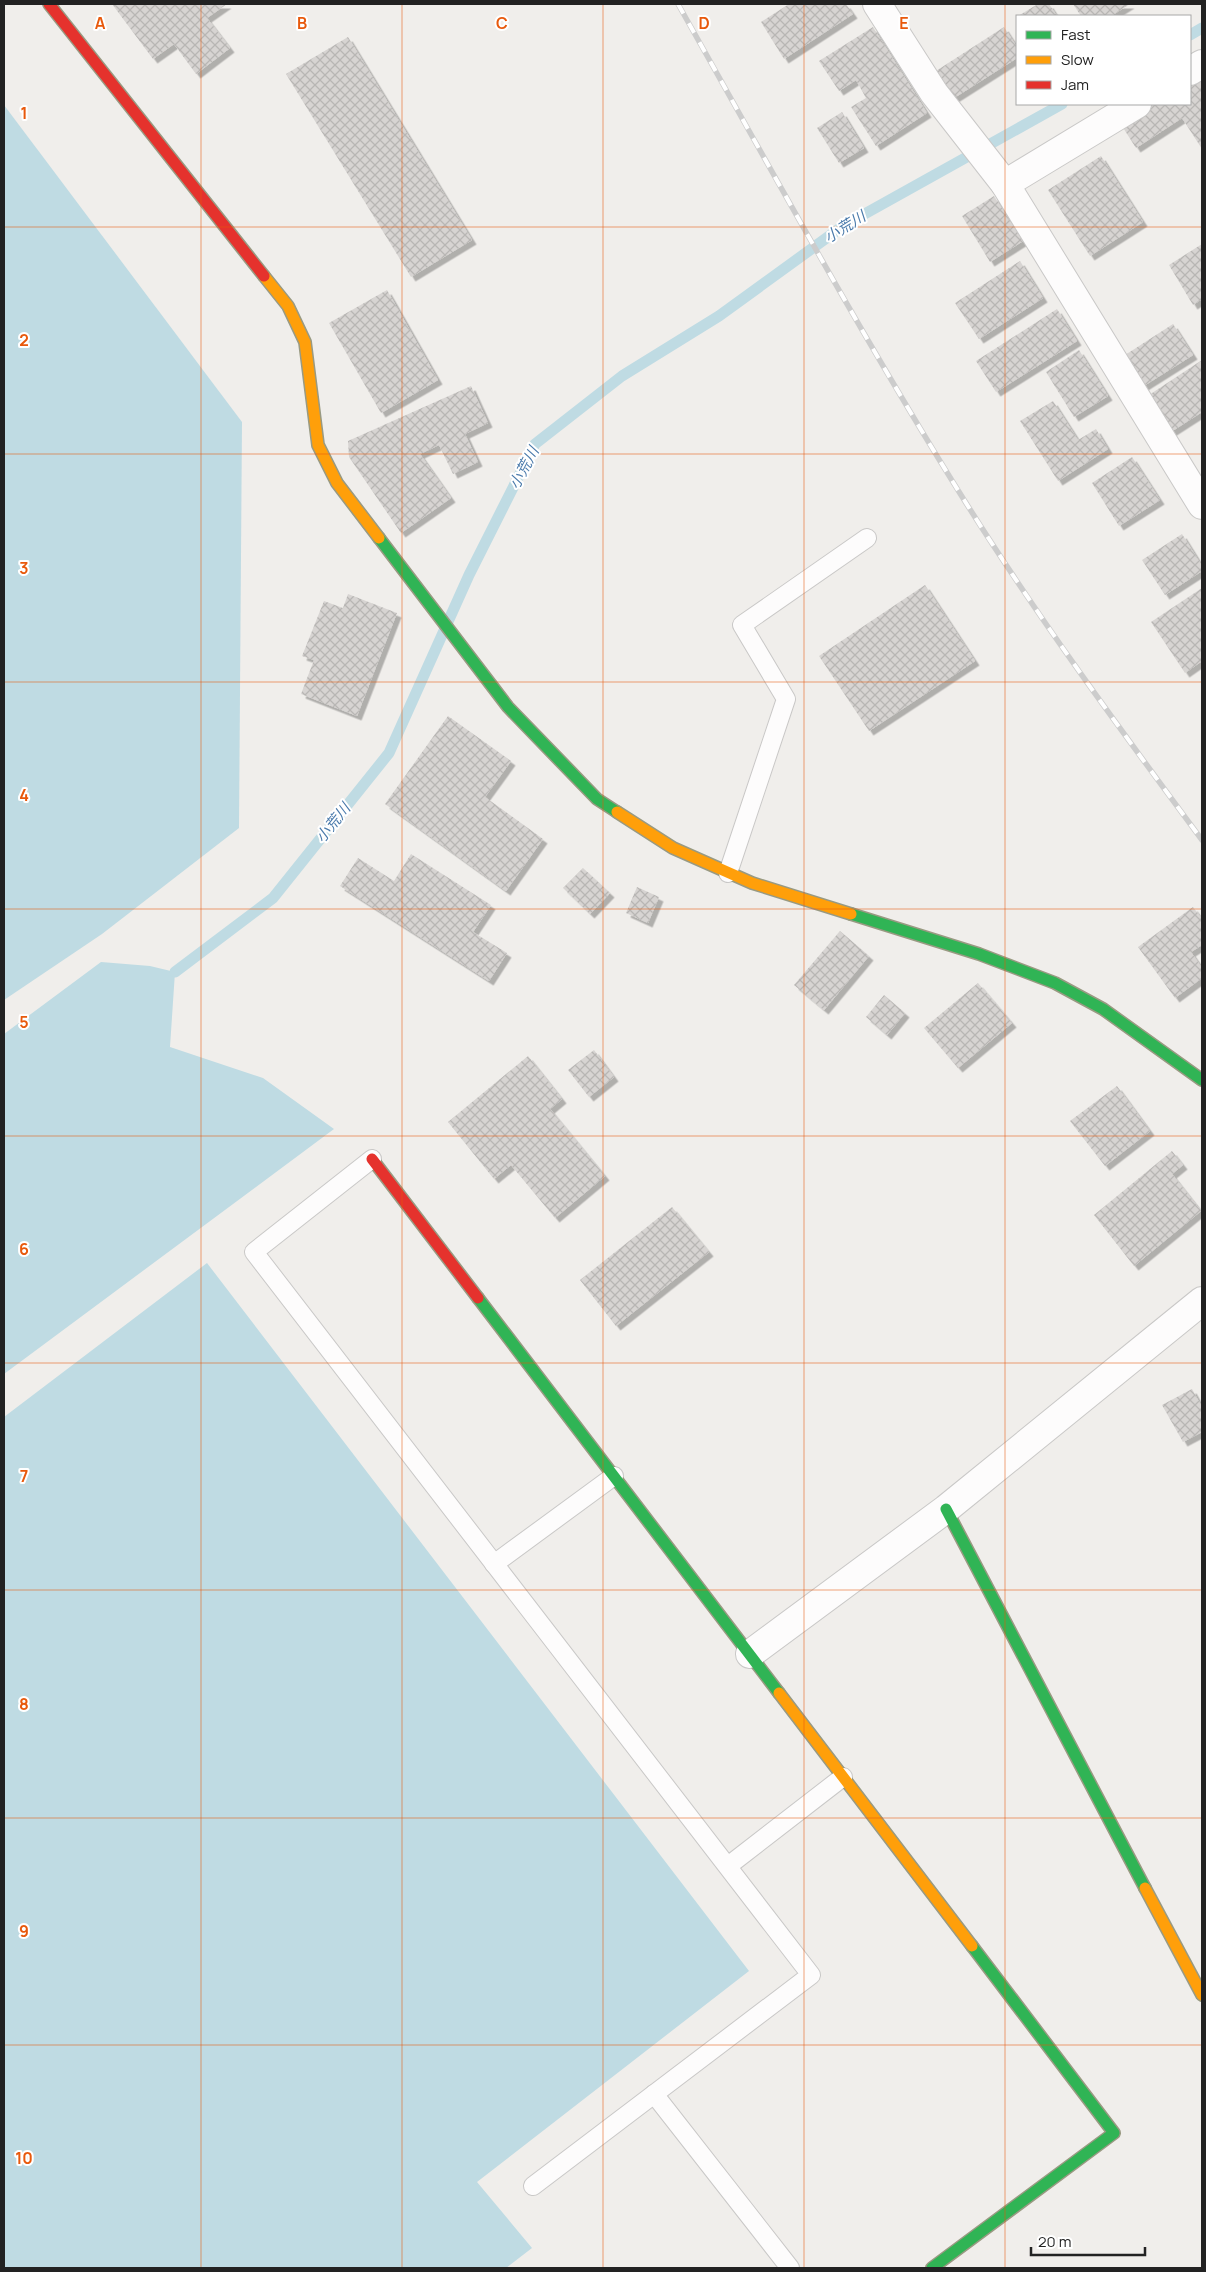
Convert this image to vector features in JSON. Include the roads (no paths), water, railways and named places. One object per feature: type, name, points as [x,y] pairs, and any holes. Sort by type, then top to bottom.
[{"type":"street","points":[[49,4],[288,306],[305,342],[318,445],[337,483],[508,707],[597,799],[673,848],[752,883],[979,954],[1055,983],[1104,1009],[1202,1080]]},
{"type":"street","points":[[877,4],[934,93],[1005,184],[1202,505]]},
{"type":"street","points":[[1191,71],[1202,64]]},
{"type":"street","points":[[1005,184],[1135,105]]},
{"type":"street","points":[[372,1159],[1114,2133],[932,2268]]},
{"type":"street","points":[[750,1654],[946,1509],[1202,1301]]},
{"type":"street","points":[[946,1509],[1202,1995]]},
{"type":"lane","points":[[728,873],[786,699],[742,625],[867,538]]},
{"type":"lane","points":[[372,1159],[254,1252],[811,1975],[533,2186]]},
{"type":"lane","points":[[494,1564],[614,1476]]},
{"type":"lane","points":[[728,1866],[843,1777]]},
{"type":"lane","points":[[654,2094],[790,2268]]},
{"type":"water","points":[[4,105],[242,422],[239,828],[102,934],[4,1000]]},
{"type":"water","points":[[101,962],[150,966],[175,972],[170,1047],[263,1078],[334,1129],[4,1374],[4,1034]]},
{"type":"water","points":[[207,1263],[749,1971],[477,2182],[532,2248],[506,2268],[4,2268],[4,1417]]},
{"type":"waterway","name":"小荒川","points":[[1191,34],[1202,28]]},
{"type":"waterway","name":"小荒川","points":[[175,972],[273,898],[389,753],[469,575],[535,444],[622,376],[719,316],[843,226],[1060,105]]},
{"type":"railway","points":[[678,4],[855,318],[966,503],[1051,631],[1202,840]]}]
